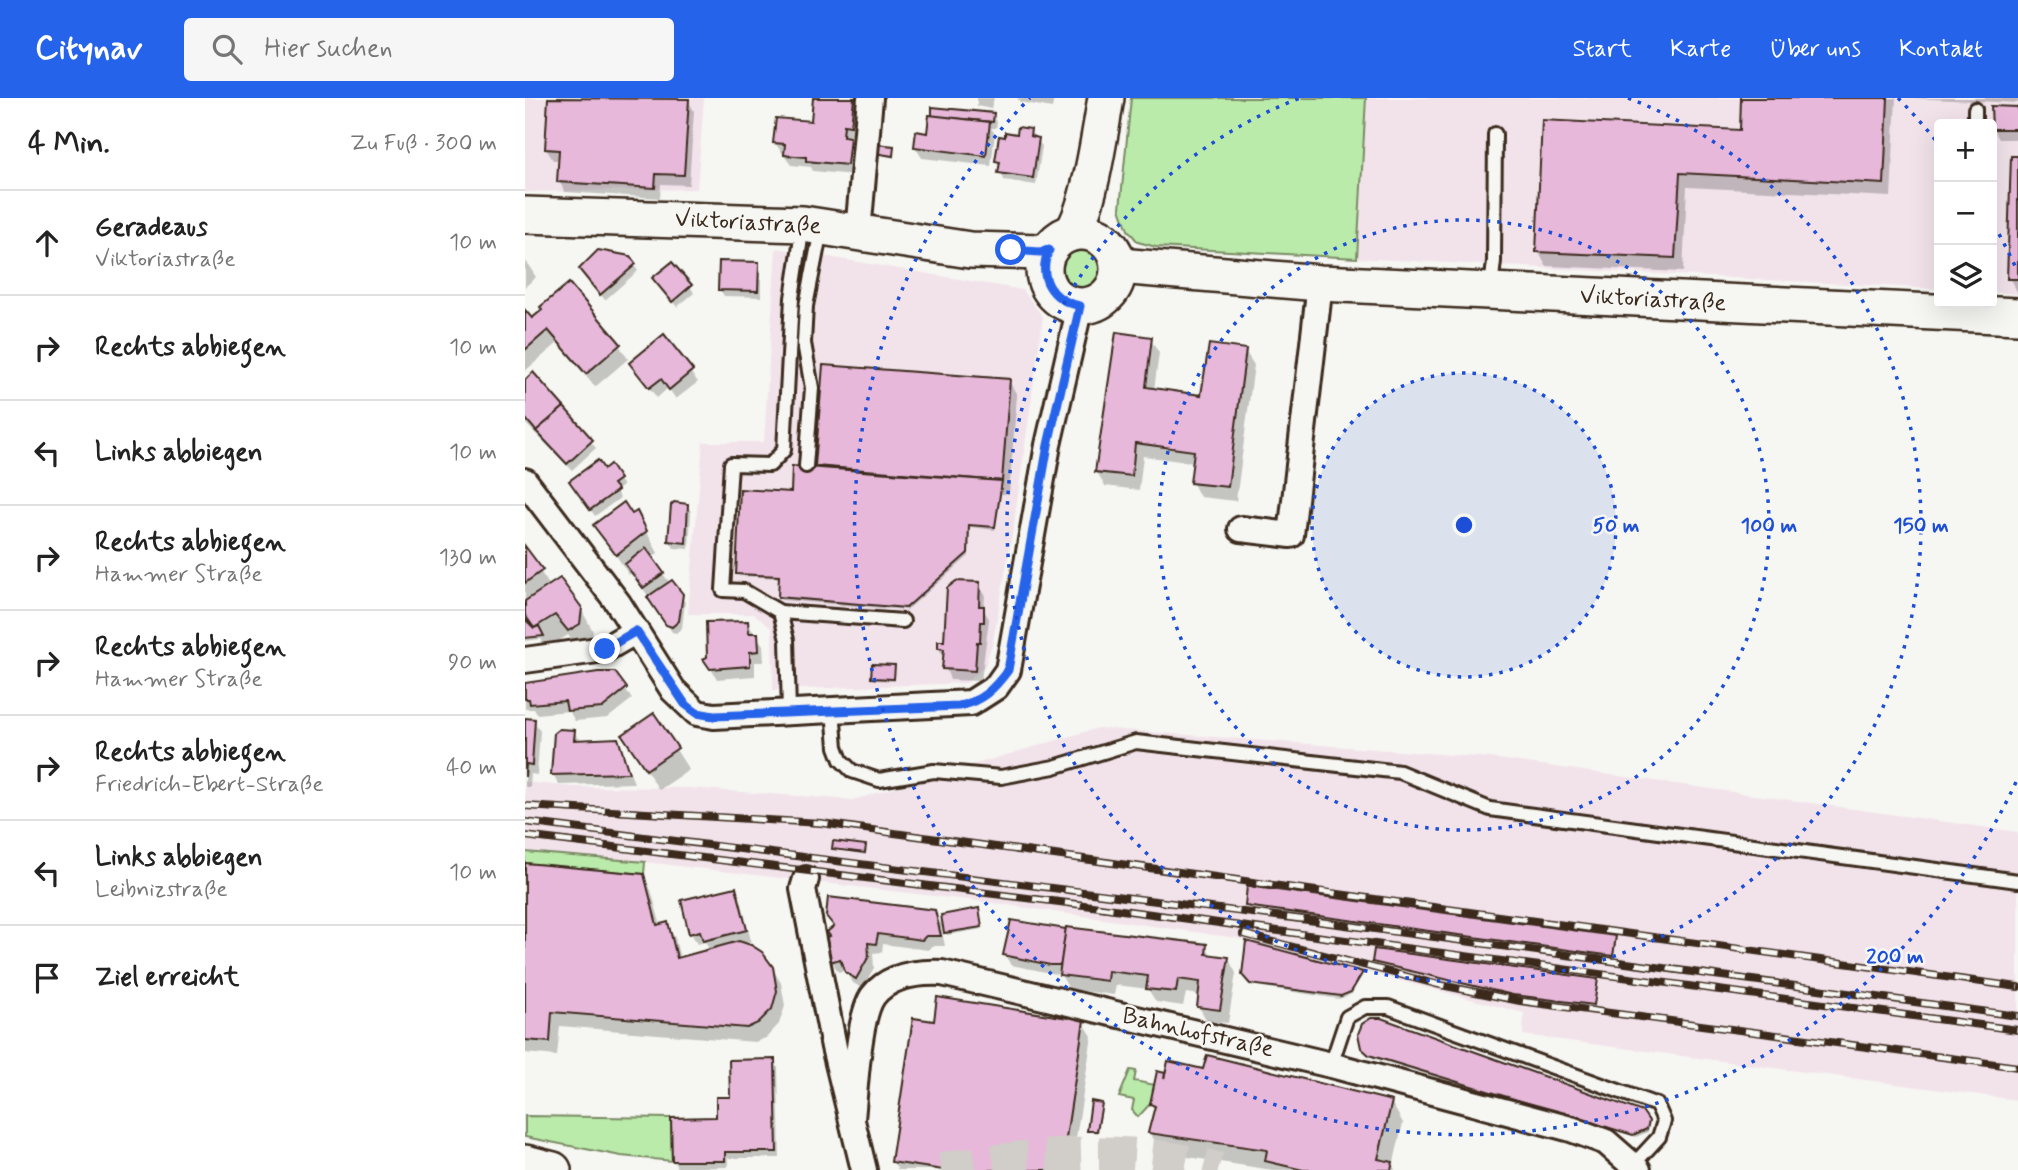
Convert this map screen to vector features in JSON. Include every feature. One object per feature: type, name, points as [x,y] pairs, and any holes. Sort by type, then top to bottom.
[{"type":"street","points":[[858,232],[870,98]]},
{"type":"street","points":[[1084,258],[1057,297],[1080,306],[1101,300],[1084,258],[1077,225],[1104,111]]},
{"type":"street","name":"Viktoriastraße","points":[[525,215],[813,225],[970,250],[1040,252],[1303,281],[1490,292],[1969,309],[2018,316]]},
{"type":"street","points":[[1241,529],[1291,535],[1303,281]]},
{"type":"street","points":[[525,481],[585,558],[673,690],[697,713],[714,716],[971,703],[996,687],[1008,670],[1048,445],[1080,306]]},
{"type":"street","points":[[525,660],[605,649],[636,631]]},
{"type":"street","name":"Bahnhofstraße","points":[[806,879],[803,889],[832,1038],[864,1170]]},
{"type":"street","name":"Bahnhofstraße","points":[[852,1119],[862,1034],[872,997],[882,987],[901,977],[921,972],[942,973],[1331,1065],[1571,1129],[1606,1142],[1636,1167]]},
{"type":"street","points":[[525,1163],[553,1170]]},
{"type":"lane","points":[[1975,109],[1975,119]]},
{"type":"lane","points":[[1490,292],[1495,261],[1496,134]]},
{"type":"lane","points":[[806,466],[812,388],[804,343],[813,225]]},
{"type":"lane","points":[[813,225],[792,298],[784,450],[770,465],[730,464],[723,590],[744,591],[780,612],[903,621]]},
{"type":"lane","points":[[780,612],[787,640],[789,711]]},
{"type":"lane","points":[[833,709],[835,747],[841,760],[852,771],[879,780],[934,771],[1000,777],[1054,767],[1136,742],[1400,772],[1490,809],[2018,881]]},
{"type":"lane","points":[[1331,1065],[1347,1017],[1365,1007],[1388,1007],[1657,1105],[1664,1121],[1659,1137],[1636,1167]]},
{"type":"shaded area","points":[[525,98],[704,98],[697,189],[525,192]]},
{"type":"shaded area","points":[[1366,98],[2018,98],[2018,294],[1997,292],[1997,119],[1934,119],[1934,289],[1357,258]]},
{"type":"shaded area","points":[[776,248],[1023,290],[1043,317],[1014,523],[993,641],[985,666],[966,683],[773,690],[772,629],[754,614],[688,614],[703,442],[764,442]]},
{"type":"shaded area","points":[[1098,728],[1491,758],[2018,832],[2018,1100],[1523,1035],[1524,1013],[1236,938],[993,903],[645,862],[525,852],[525,782],[574,787],[687,788],[853,800]]},
{"type":"green space","points":[[1131,98],[1366,98],[1357,258],[1156,247],[1138,242],[1128,230],[1120,208]]},
{"type":"green space","points":[[1082,249],[1095,255],[1101,268],[1095,281],[1082,287],[1069,281],[1063,268],[1069,255]]},
{"type":"green space","points":[[525,852],[645,862],[644,874],[525,863]]},
{"type":"green space","points":[[1130,1070],[1136,1071],[1134,1081],[1155,1085],[1150,1104],[1138,1117],[1132,1110],[1134,1100],[1119,1097]]},
{"type":"green space","points":[[525,1116],[671,1118],[672,1161],[621,1156],[525,1137]]},
{"type":"building","points":[[548,98],[689,99],[684,175],[656,174],[655,188],[557,182],[559,150],[545,149]]},
{"type":"building","points":[[813,98],[854,98],[851,126],[844,125],[843,136],[850,137],[847,165],[806,161],[806,157],[784,155],[785,144],[773,143],[776,118],[811,121]]},
{"type":"building","points":[[1741,98],[1888,98],[1884,184],[1680,173],[1675,258],[1536,252],[1542,120],[1740,130]]},
{"type":"building","points":[[1991,106],[2018,107],[2018,129],[1997,129],[1997,119],[1992,119]]},
{"type":"building","points":[[932,107],[994,113],[993,122],[932,116]]},
{"type":"building","points":[[929,115],[990,122],[986,156],[914,147],[916,131],[927,133]]},
{"type":"building","points":[[1018,127],[1031,129],[1030,136],[1039,138],[1033,178],[998,173],[1000,162],[995,161],[999,136],[1005,137],[1005,132],[1017,134]]},
{"type":"building","points":[[875,144],[894,146],[893,156],[874,153]]},
{"type":"building","points":[[2011,156],[2018,156],[2018,279],[2007,279]]},
{"type":"building","points":[[598,250],[630,256],[636,264],[600,295],[579,269]]},
{"type":"building","points":[[719,261],[759,262],[758,291],[718,290]]},
{"type":"building","points":[[672,262],[692,285],[672,302],[652,278]]},
{"type":"building","points":[[569,283],[621,344],[586,374],[548,330],[525,350],[525,310],[532,318],[542,310],[540,307]]},
{"type":"building","points":[[1116,332],[1152,337],[1146,387],[1201,395],[1209,344],[1246,349],[1228,487],[1190,483],[1194,451],[1135,443],[1132,476],[1095,472]]},
{"type":"building","points":[[664,334],[693,370],[669,390],[661,379],[649,388],[629,363]]},
{"type":"building","points":[[823,365],[1010,379],[1002,481],[815,466]]},
{"type":"building","points":[[533,372],[564,407],[536,431],[525,418],[525,380]]},
{"type":"building","points":[[564,407],[593,440],[567,464],[536,431]]},
{"type":"building","points":[[598,460],[604,469],[610,464],[620,479],[613,484],[618,490],[590,510],[569,481]]},
{"type":"building","points":[[792,466],[1002,481],[995,527],[969,525],[968,553],[906,608],[778,597],[779,576],[736,574],[740,489],[791,492]]},
{"type":"building","points":[[624,502],[632,514],[637,511],[647,531],[616,555],[593,525]]},
{"type":"building","points":[[674,502],[688,504],[686,543],[668,541],[671,505]]},
{"type":"building","points":[[525,546],[543,570],[525,583]]},
{"type":"building","points":[[646,548],[664,573],[643,588],[625,564]]},
{"type":"building","points":[[560,578],[582,608],[580,624],[568,631],[555,615],[534,628],[525,615],[525,601]]},
{"type":"building","points":[[672,580],[683,594],[679,621],[672,627],[666,625],[647,597]]},
{"type":"building","points":[[956,581],[980,582],[979,606],[984,606],[984,622],[981,622],[980,642],[977,642],[975,671],[942,669],[944,649],[938,648],[938,641],[944,641],[947,588]]},
{"type":"building","points":[[525,619],[534,628],[539,626],[544,636],[525,638]]},
{"type":"building","points":[[748,621],[749,633],[758,633],[759,651],[750,652],[750,666],[710,669],[703,659],[707,657],[706,622]]},
{"type":"building","points":[[872,664],[895,665],[894,679],[871,678]]},
{"type":"building","points":[[615,672],[627,688],[602,708],[567,711],[565,701],[530,704],[529,699],[525,699],[525,683]]},
{"type":"building","points":[[654,713],[678,748],[646,770],[622,735]]},
{"type":"building","points":[[525,718],[535,719],[532,765],[526,764],[525,777]]},
{"type":"building","points":[[559,729],[575,730],[574,740],[618,738],[629,773],[551,775],[554,733]]},
{"type":"building","points":[[833,841],[866,845],[865,853],[832,849]]},
{"type":"building","points":[[525,863],[644,874],[657,925],[668,922],[677,958],[739,941],[751,945],[762,952],[773,967],[777,991],[772,1009],[758,1023],[747,1028],[552,1012],[550,1042],[525,1040]]},
{"type":"building","points":[[1247,886],[1616,936],[1613,956],[1245,906]]},
{"type":"building","points":[[736,887],[747,930],[703,941],[700,931],[689,934],[681,900]]},
{"type":"building","points":[[828,897],[935,910],[941,936],[926,936],[922,940],[878,934],[876,944],[868,943],[869,956],[856,979],[845,972],[840,959],[830,962],[829,951],[825,951],[826,937],[830,936],[827,932],[834,926],[826,916]]},
{"type":"building","points":[[979,908],[982,927],[944,933],[941,915]]},
{"type":"building","points":[[1011,920],[1066,929],[1061,965],[1003,955]]},
{"type":"building","points":[[1066,927],[1207,944],[1206,954],[1229,957],[1220,1010],[1197,1007],[1200,982],[1178,979],[1176,992],[1146,989],[1148,976],[1108,971],[1107,981],[1059,975]]},
{"type":"building","points":[[1246,941],[1363,972],[1351,992],[1341,996],[1250,984],[1242,975]]},
{"type":"building","points":[[1374,949],[1598,979],[1594,1005],[1513,995],[1372,962]]},
{"type":"building","points":[[937,997],[1068,1018],[1073,1015],[1084,1020],[1062,1164],[1069,1170],[943,1170],[891,1162],[913,1018],[934,1021]]},
{"type":"building","points":[[1371,1018],[1381,1018],[1643,1112],[1649,1121],[1647,1129],[1633,1135],[1369,1055],[1361,1048],[1358,1034],[1362,1024]]},
{"type":"building","points":[[1207,1055],[1392,1101],[1378,1159],[1393,1162],[1391,1170],[1303,1170],[1265,1161],[1267,1150],[1148,1133],[1155,1106],[1150,1104],[1157,1071],[1165,1073],[1164,1079],[1168,1061],[1203,1069]]},
{"type":"building","points":[[775,1059],[777,1152],[725,1152],[725,1161],[672,1161],[671,1118],[716,1117],[716,1097],[730,1097],[729,1060]]},
{"type":"building","points":[[1091,1101],[1102,1103],[1097,1131],[1087,1131]]},
{"type":"tunnel","points":[[941,1170],[1079,1154],[1149,1156],[1218,1170]]},
{"type":"railway","points":[[525,806],[821,823],[2018,987]]},
{"type":"railway","points":[[525,822],[1308,920],[2018,1016]]},
{"type":"railway","points":[[525,836],[1092,906],[2018,1030]]},
{"type":"railway","points":[[1243,934],[1436,984],[1520,1001],[2018,1067]]},
{"type":"route","points":[[605,649],[636,631],[673,690],[685,704],[697,713],[714,716],[833,709],[959,706],[983,697],[996,687],[1008,670],[1048,445],[1080,306],[1067,303],[1049,288],[1044,277],[1044,265],[1049,250],[1011,250]]}]
